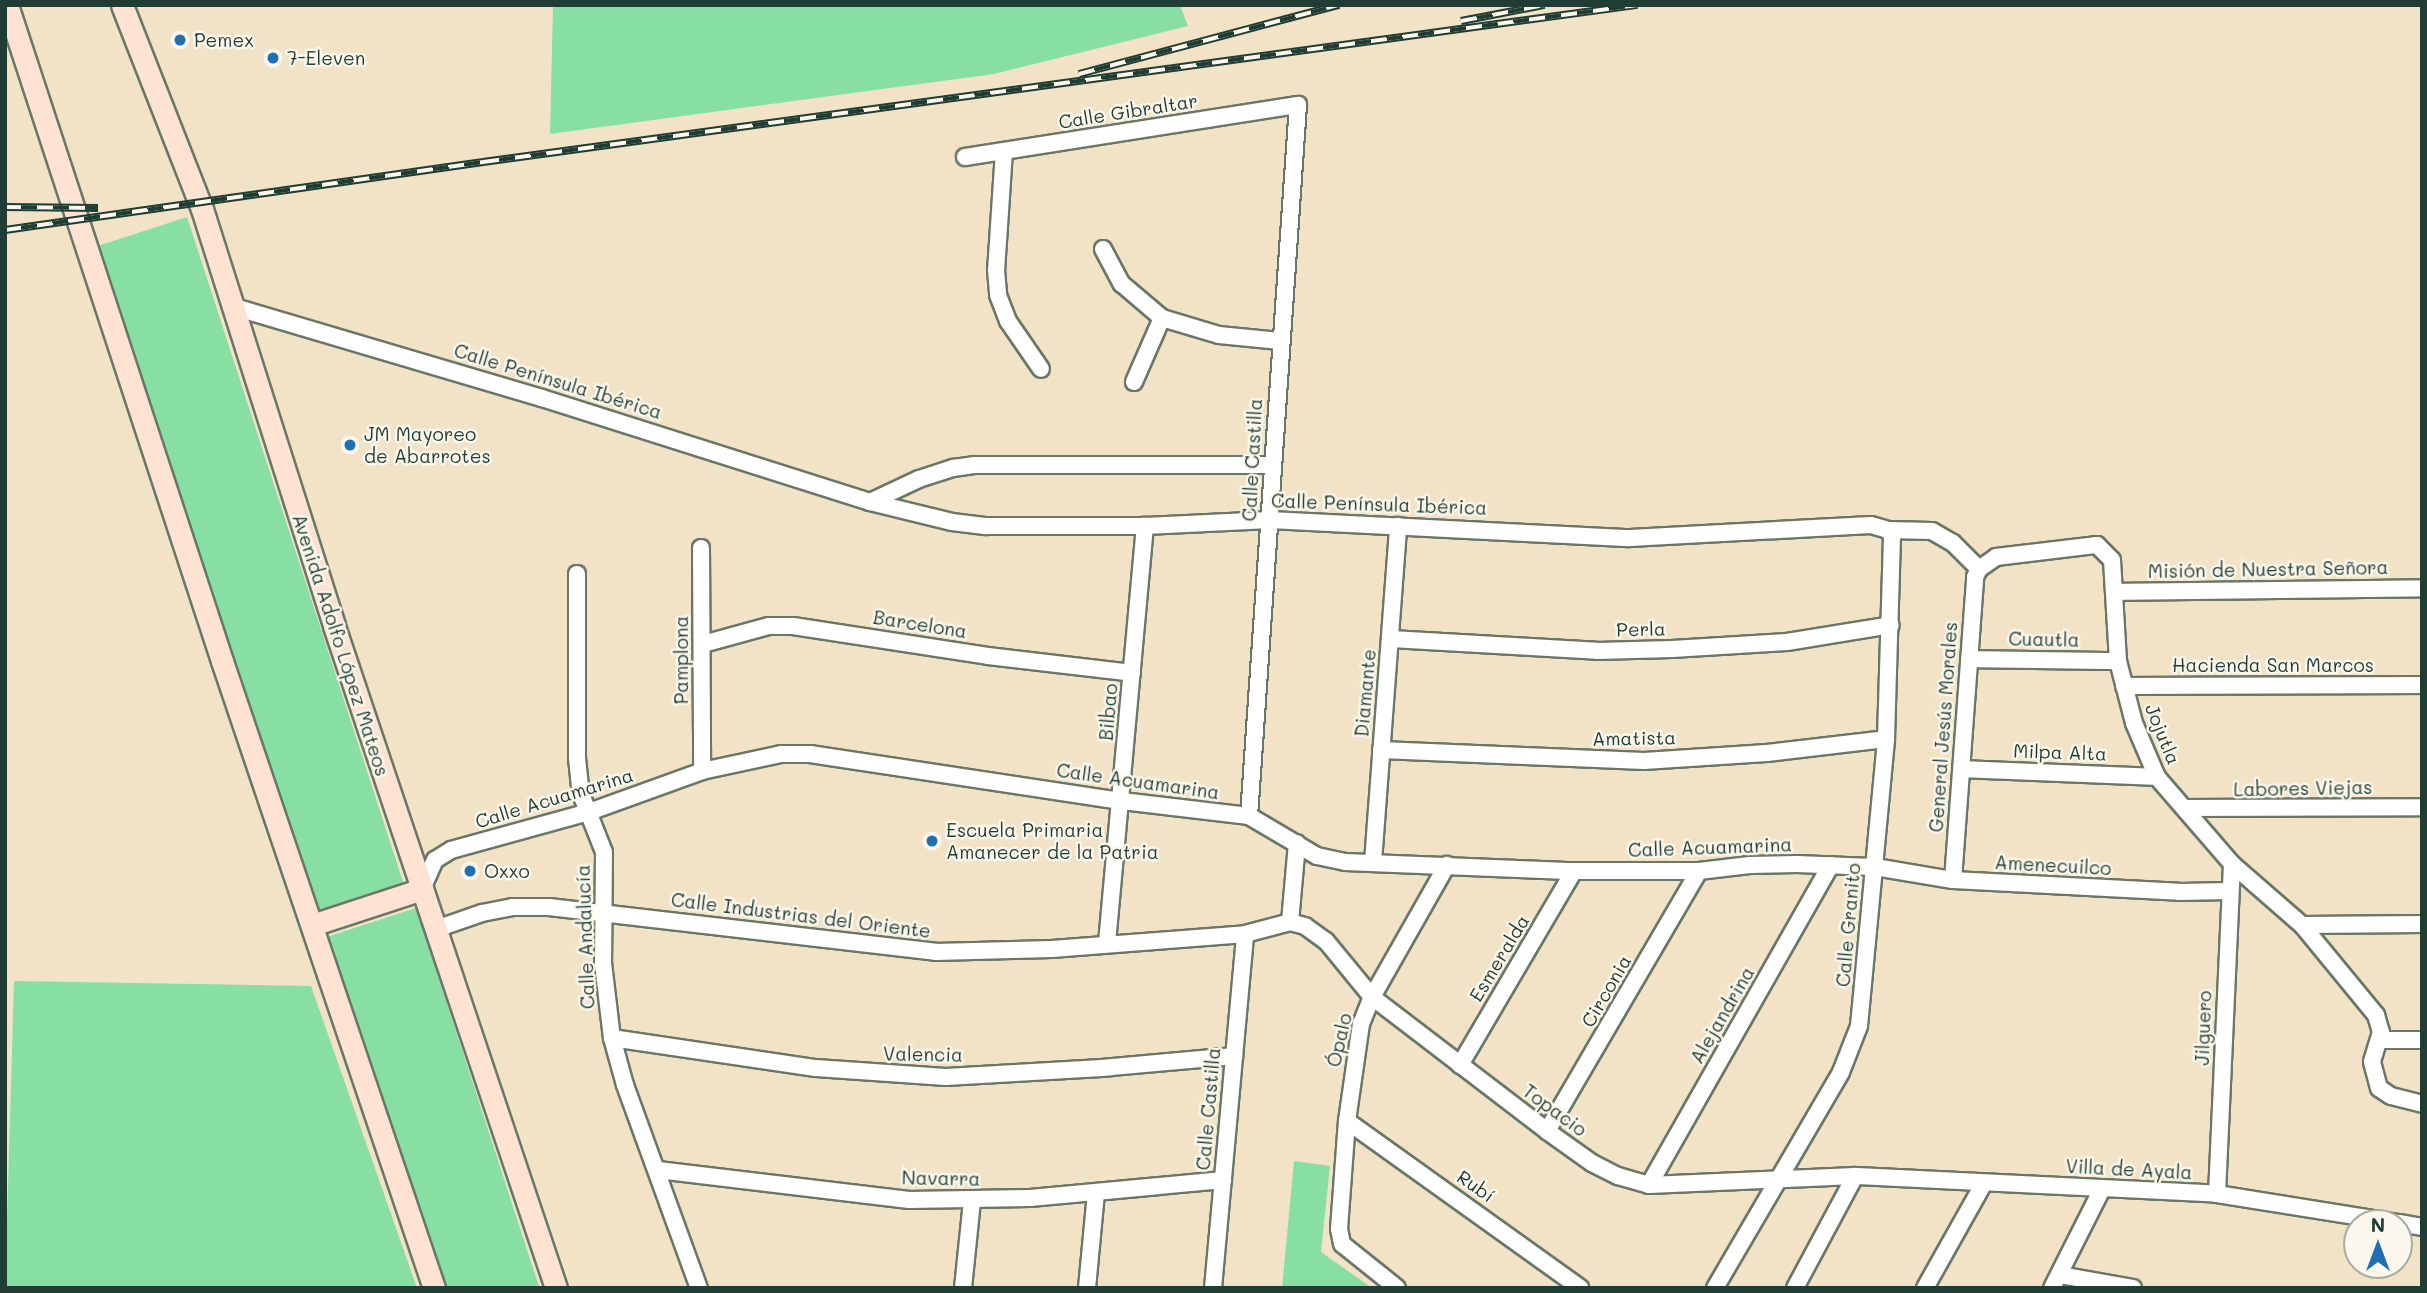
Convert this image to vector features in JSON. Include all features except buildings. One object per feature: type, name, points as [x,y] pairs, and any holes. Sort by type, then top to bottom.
[{"type":"main road","points":[[7,5],[204,608],[434,1288]]},
{"type":"main road","name":"Avenida Adolfo López Mateos","points":[[122,5],[202,209],[231,306],[556,1288]]},
{"type":"main road","points":[[312,925],[422,888]]},
{"type":"street","name":"Calle Gibraltar","points":[[965,157],[1298,105]]},
{"type":"street","name":"Calle Castilla","points":[[1249,816],[1270,520],[1271,466],[1298,105]]},
{"type":"street","points":[[1004,151],[996,270],[998,295],[1008,321],[1041,369]]},
{"type":"street","points":[[1103,249],[1122,284],[1162,318],[1219,335],[1280,341]]},
{"type":"street","name":"Calle Península Ibérica","points":[[231,306],[530,394],[870,502],[952,522],[987,526],[1145,526],[1270,520],[1630,538],[1871,525],[1888,530],[1932,531],[1953,543],[1977,573]]},
{"type":"street","points":[[1135,382],[1162,318]]},
{"type":"street","name":"Calle Península Ibérica","points":[[870,502],[919,479],[953,468],[974,465],[1271,466]]},
{"type":"street","name":"Bilbao","points":[[1107,943],[1145,526]]},
{"type":"street","name":"Diamante","points":[[1373,862],[1398,526]]},
{"type":"street","name":"Calle Granito","points":[[1715,1288],[1854,1046],[1863,996],[1886,739],[1892,536],[1888,530]]},
{"type":"street","name":"Jojutla","points":[[1977,573],[1996,557],[2097,545],[2112,560],[2119,661],[2124,686],[2134,723],[2157,777],[2232,864],[2302,925],[2376,1015],[2380,1040]]},
{"type":"street","name":"Pamplona","points":[[701,548],[702,771]]},
{"type":"street","name":"General Jesús Morales","points":[[1953,880],[1977,573]]},
{"type":"street","name":"Calle Andalucía","points":[[577,574],[577,758],[581,794],[604,852],[605,986],[612,1038],[625,1085],[699,1288]]},
{"type":"street","name":"Misión de Nuestra Señora","points":[[2116,592],[2422,588]]},
{"type":"street","name":"Perla","points":[[1391,639],[1597,651],[1672,649],[1787,642],[1891,625]]},
{"type":"street","name":"Barcelona","points":[[703,644],[769,626],[793,626],[988,656],[1132,673]]},
{"type":"street","name":"Cuautla","points":[[1969,659],[2119,661]]},
{"type":"street","name":"Hacienda San Marcos","points":[[2124,686],[2422,685]]},
{"type":"street","name":"Amatista","points":[[1381,750],[1644,761],[1767,753],[1886,739]]},
{"type":"street","name":"Calle Acuamarina","points":[[422,888],[435,860],[451,850],[589,812],[702,771],[755,757],[810,754],[1122,801],[1249,816],[1317,856],[1345,862],[1574,871],[1699,871],[1751,865],[1875,867]]},
{"type":"street","name":"Milpa Alta","points":[[1962,769],[2157,777]]},
{"type":"street","name":"Labores Viejas","points":[[2186,808],[2422,807]]},
{"type":"street","points":[[1290,922],[1297,844]]},
{"type":"street","name":"Jilguero","points":[[2217,1194],[2232,864]]},
{"type":"street","name":"Ópalo","points":[[1397,1288],[1342,1244],[1339,1229],[1355,1050],[1373,998],[1447,865]]},
{"type":"street","name":"Alejandrina","points":[[1649,1185],[1831,865]]},
{"type":"street","name":"Amenecuilco","points":[[1875,867],[1953,880],[2179,892],[2230,891]]},
{"type":"street","name":"Esmeralda","points":[[1460,1065],[1574,871]]},
{"type":"street","name":"Circonia","points":[[1547,1131],[1699,871]]},
{"type":"street","name":"Calle Industrias del Oriente","points":[[436,929],[513,906],[603,913],[935,952],[1038,949],[1245,934],[1290,922]]},
{"type":"street","name":"Topacio","points":[[1290,922],[1305,926],[1326,940],[1373,998],[1547,1131],[1592,1163],[1618,1176],[1649,1185],[1855,1176]]},
{"type":"street","points":[[2302,925],[2422,924]]},
{"type":"street","name":"Calle Castilla","points":[[1213,1288],[1245,934]]},
{"type":"street","name":"Valencia","points":[[612,1038],[816,1068],[946,1077],[1234,1056]]},
{"type":"street","points":[[2422,1040],[2380,1040],[2372,1062],[2379,1087],[2391,1096],[2422,1104]]},
{"type":"street","name":"Rubí","points":[[1347,1121],[1580,1288]]},
{"type":"street","name":"Navarra","points":[[658,1170],[854,1195],[972,1200],[1096,1193],[1223,1180]]},
{"type":"street","points":[[1795,1288],[1855,1176]]},
{"type":"street","name":"Villa de Ayala","points":[[1855,1176],[2217,1194],[2343,1214]]},
{"type":"street","points":[[1925,1288],[1984,1183]]},
{"type":"street","points":[[2102,1189],[2056,1281],[2133,1288]]},
{"type":"street","points":[[1087,1288],[1096,1193]]},
{"type":"street","points":[[963,1288],[972,1200]]},
{"type":"green space","points":[[553,5],[1180,5],[1188,26],[994,74],[550,134]]},
{"type":"green space","points":[[187,217],[405,887],[314,917],[96,247]]},
{"type":"green space","points":[[416,908],[539,1288],[441,1288],[327,937]]},
{"type":"green space","points":[[14,981],[311,986],[417,1288],[5,1288]]},
{"type":"green space","points":[[1294,1161],[1330,1166],[1321,1252],[1372,1288],[1282,1288]]},
{"type":"railway","points":[[1079,74],[1339,5]]},
{"type":"railway","points":[[1461,21],[1544,5]]},
{"type":"railway","points":[[5,230],[1637,5]]},
{"type":"railway","points":[[5,207],[98,208]]},
{"type":"place","name":"Pemex","points":[[180,40]]},
{"type":"place","name":"7-Eleven","points":[[273,58]]},
{"type":"place","name":"JM Mayoreo de Abarrotes","points":[[350,445]]},
{"type":"place","name":"Escuela Primaria Amanecer de la Patria","points":[[932,841]]},
{"type":"place","name":"Oxxo","points":[[470,871]]}]
